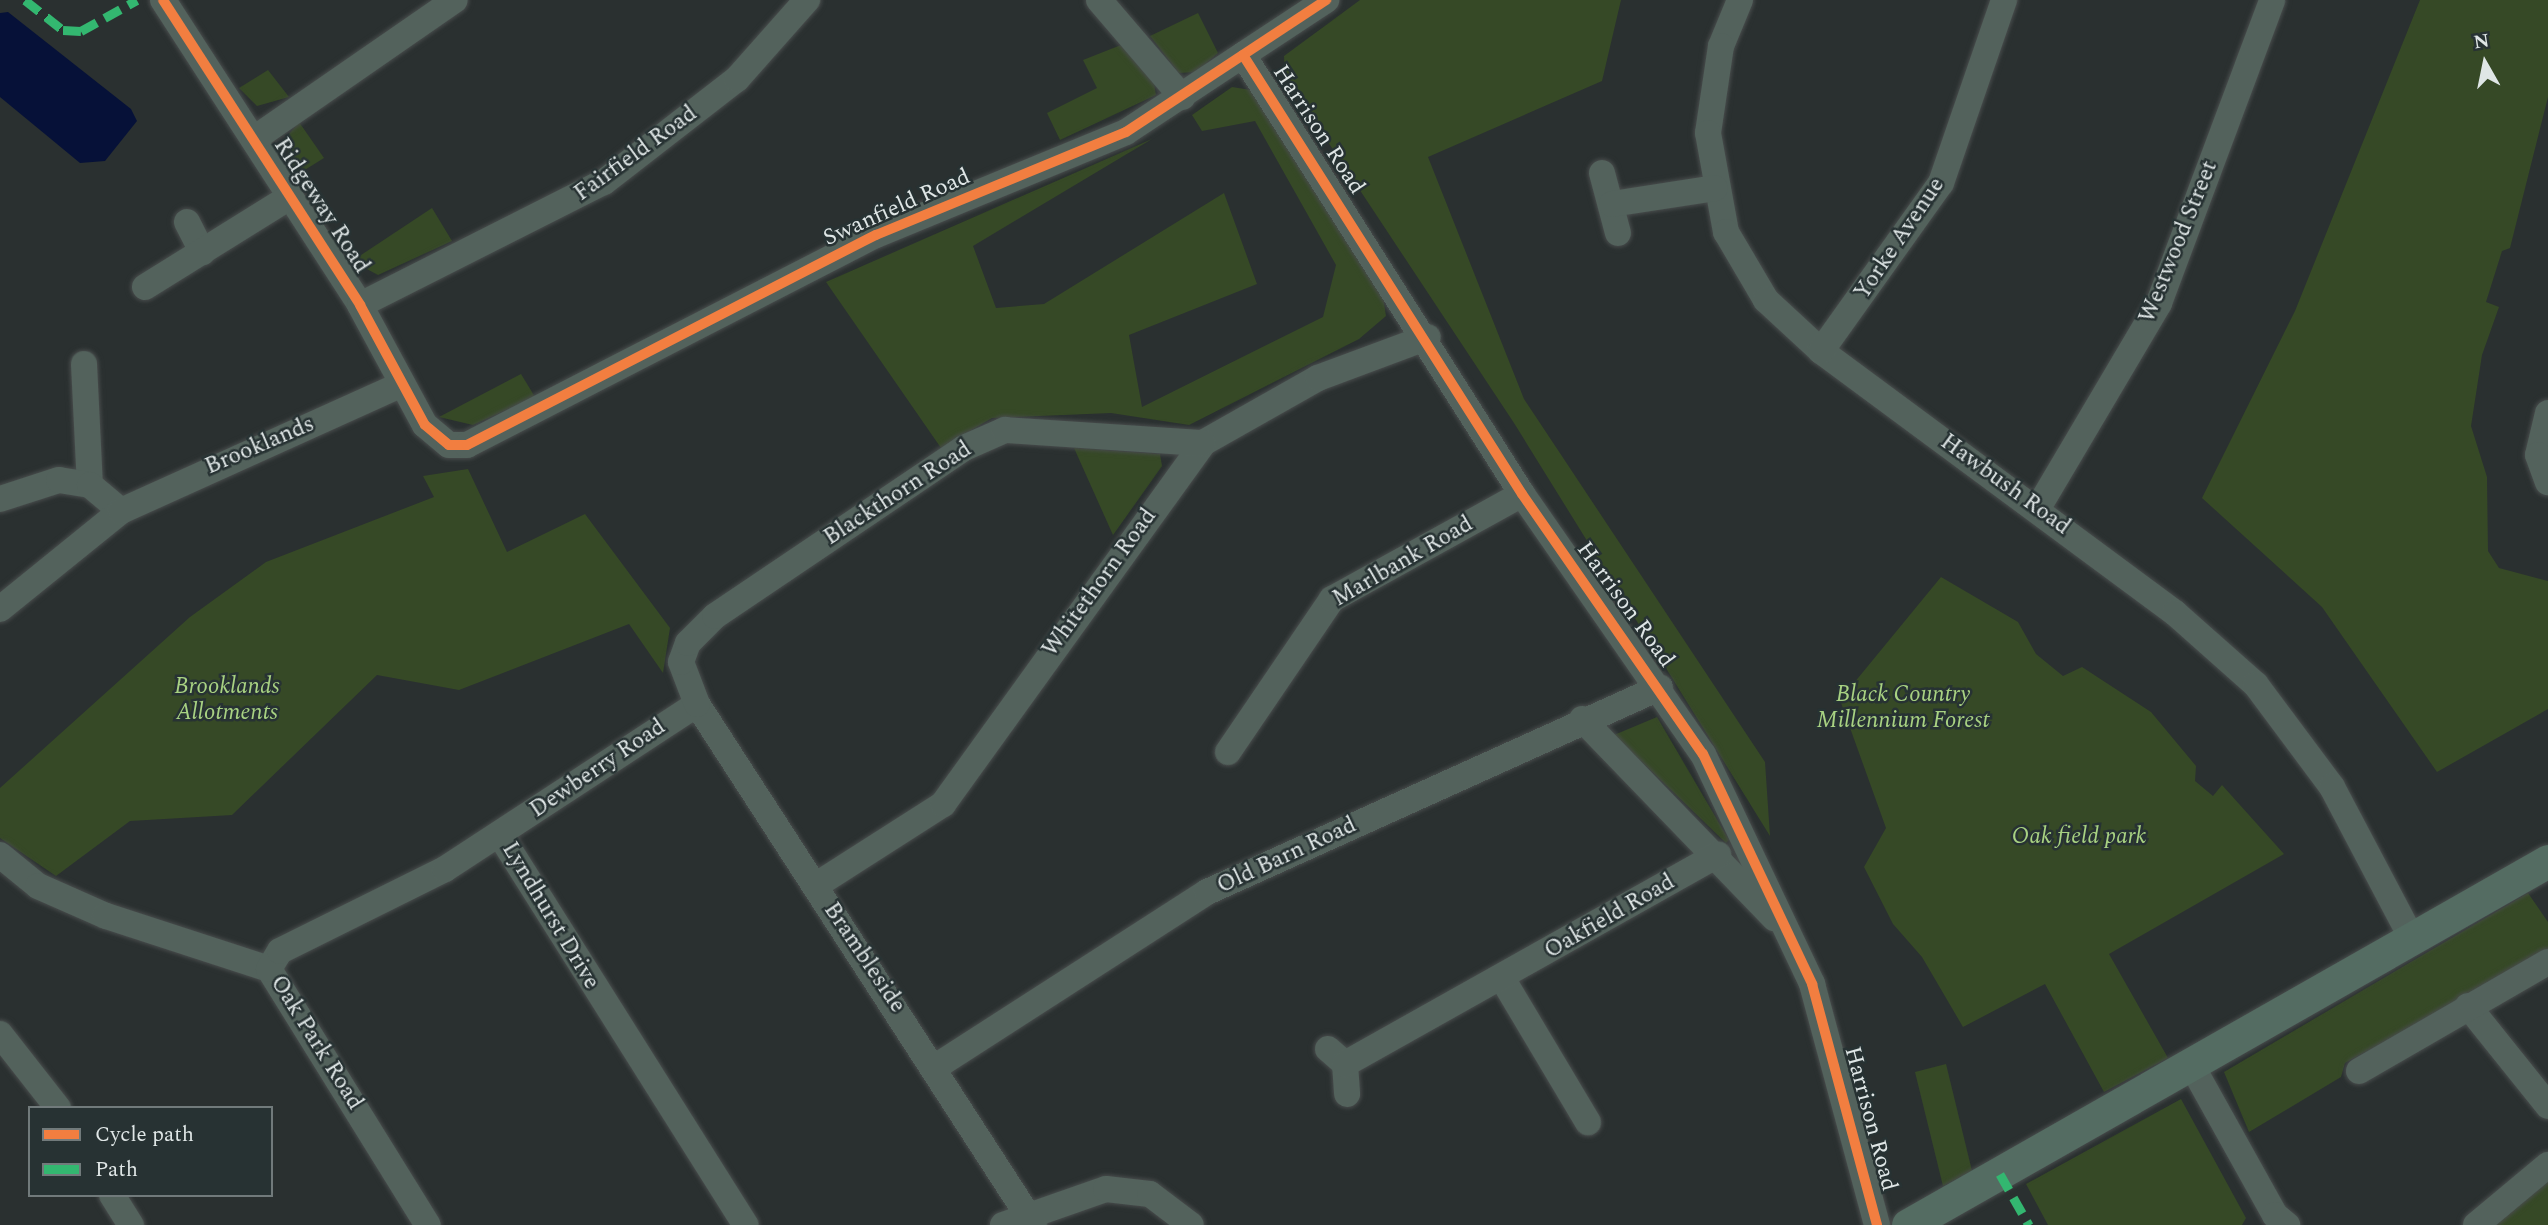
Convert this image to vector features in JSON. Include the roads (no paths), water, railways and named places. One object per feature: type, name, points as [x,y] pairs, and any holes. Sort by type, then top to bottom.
[{"type":"main road","points":[[1908,1225],[1942,1217],[2192,1066],[2548,861]]},
{"type":"street","name":"Ridgeway Road","points":[[163,0],[187,46],[254,139],[288,198],[360,305],[400,385],[437,438]]},
{"type":"street","points":[[254,139],[455,0]]},
{"type":"street","name":"Fairfield Road","points":[[360,305],[604,182],[737,79],[807,0]]},
{"type":"street","points":[[1099,0],[1182,97]]},
{"type":"street","name":"Swanfield Road","points":[[437,438],[449,445],[481,443],[876,236],[1126,132],[1326,0]]},
{"type":"street","name":"Hawbush Road","points":[[1740,0],[1712,89],[1715,188],[1726,232],[1766,300],[1821,351],[2038,508],[2175,613],[2256,685],[2332,787],[2412,939]]},
{"type":"street","name":"Yorke Avenue","points":[[1821,351],[1941,183],[2004,0]]},
{"type":"street","name":"Westwood Street","points":[[2038,508],[2158,303],[2272,0]]},
{"type":"street","name":"Harrison Road","points":[[1243,55],[1428,337],[1522,494],[1660,687],[1733,811],[1812,984],[1877,1225]]},
{"type":"street","points":[[1602,173],[1618,233]]},
{"type":"street","points":[[1612,204],[1715,188]]},
{"type":"street","points":[[145,287],[288,198]]},
{"type":"street","points":[[187,222],[202,252]]},
{"type":"street","name":"Whitethorn Road","points":[[815,886],[943,804],[1203,443],[1318,378],[1428,337]]},
{"type":"street","points":[[84,364],[90,485]]},
{"type":"street","name":"Brooklands","points":[[0,609],[121,511],[400,385]]},
{"type":"street","points":[[2548,413],[2538,455],[2548,482]]},
{"type":"street","name":"Blackthorn Road","points":[[697,704],[681,662],[698,629],[964,448],[1005,430],[1203,443]]},
{"type":"street","points":[[0,499],[59,480],[90,485],[121,511]]},
{"type":"street","name":"Marlbank Road","points":[[1228,752],[1332,599],[1522,494]]},
{"type":"street","name":"Old Barn Road","points":[[937,1066],[1207,892],[1582,719],[1660,687]]},
{"type":"street","name":"Dewberry Road","points":[[500,835],[697,704]]},
{"type":"street","name":"Brambleside","points":[[697,704],[815,886],[937,1066],[1032,1219]]},
{"type":"street","name":"Harrison Road","points":[[1582,719],[1718,855],[1792,937]]},
{"type":"street","name":"Lyndhurst Drive","points":[[269,969],[280,951],[500,835],[746,1225]]},
{"type":"street","name":"Oak Park Road","points":[[0,855],[38,886],[106,916],[269,969],[428,1225]]},
{"type":"street","name":"Oakfield Road","points":[[1347,1094],[1336,1057],[1502,978],[1718,855]]},
{"type":"street","points":[[2359,1071],[2548,962]]},
{"type":"street","points":[[1502,978],[1588,1122]]},
{"type":"street","points":[[2468,1006],[2548,1106]]},
{"type":"street","points":[[0,1034],[56,1106]]},
{"type":"street","points":[[2192,1066],[2276,1222]]},
{"type":"street","points":[[2476,1225],[2548,1165]]},
{"type":"street","points":[[1003,1225],[1032,1219],[1107,1189],[1131,1189],[1175,1207],[1191,1225]]},
{"type":"street","points":[[113,1197],[131,1225]]},
{"type":"water","points":[[8,12],[131,109],[137,121],[105,161],[80,163],[0,97],[0,13]]},
{"type":"park label","name":"Brooklands Allotments","points":[[227,700]]},
{"type":"park label","name":"Black Country Millennium Forest","points":[[1903,708]]},
{"type":"park label","name":"Oak field park","points":[[2079,837]]}]
